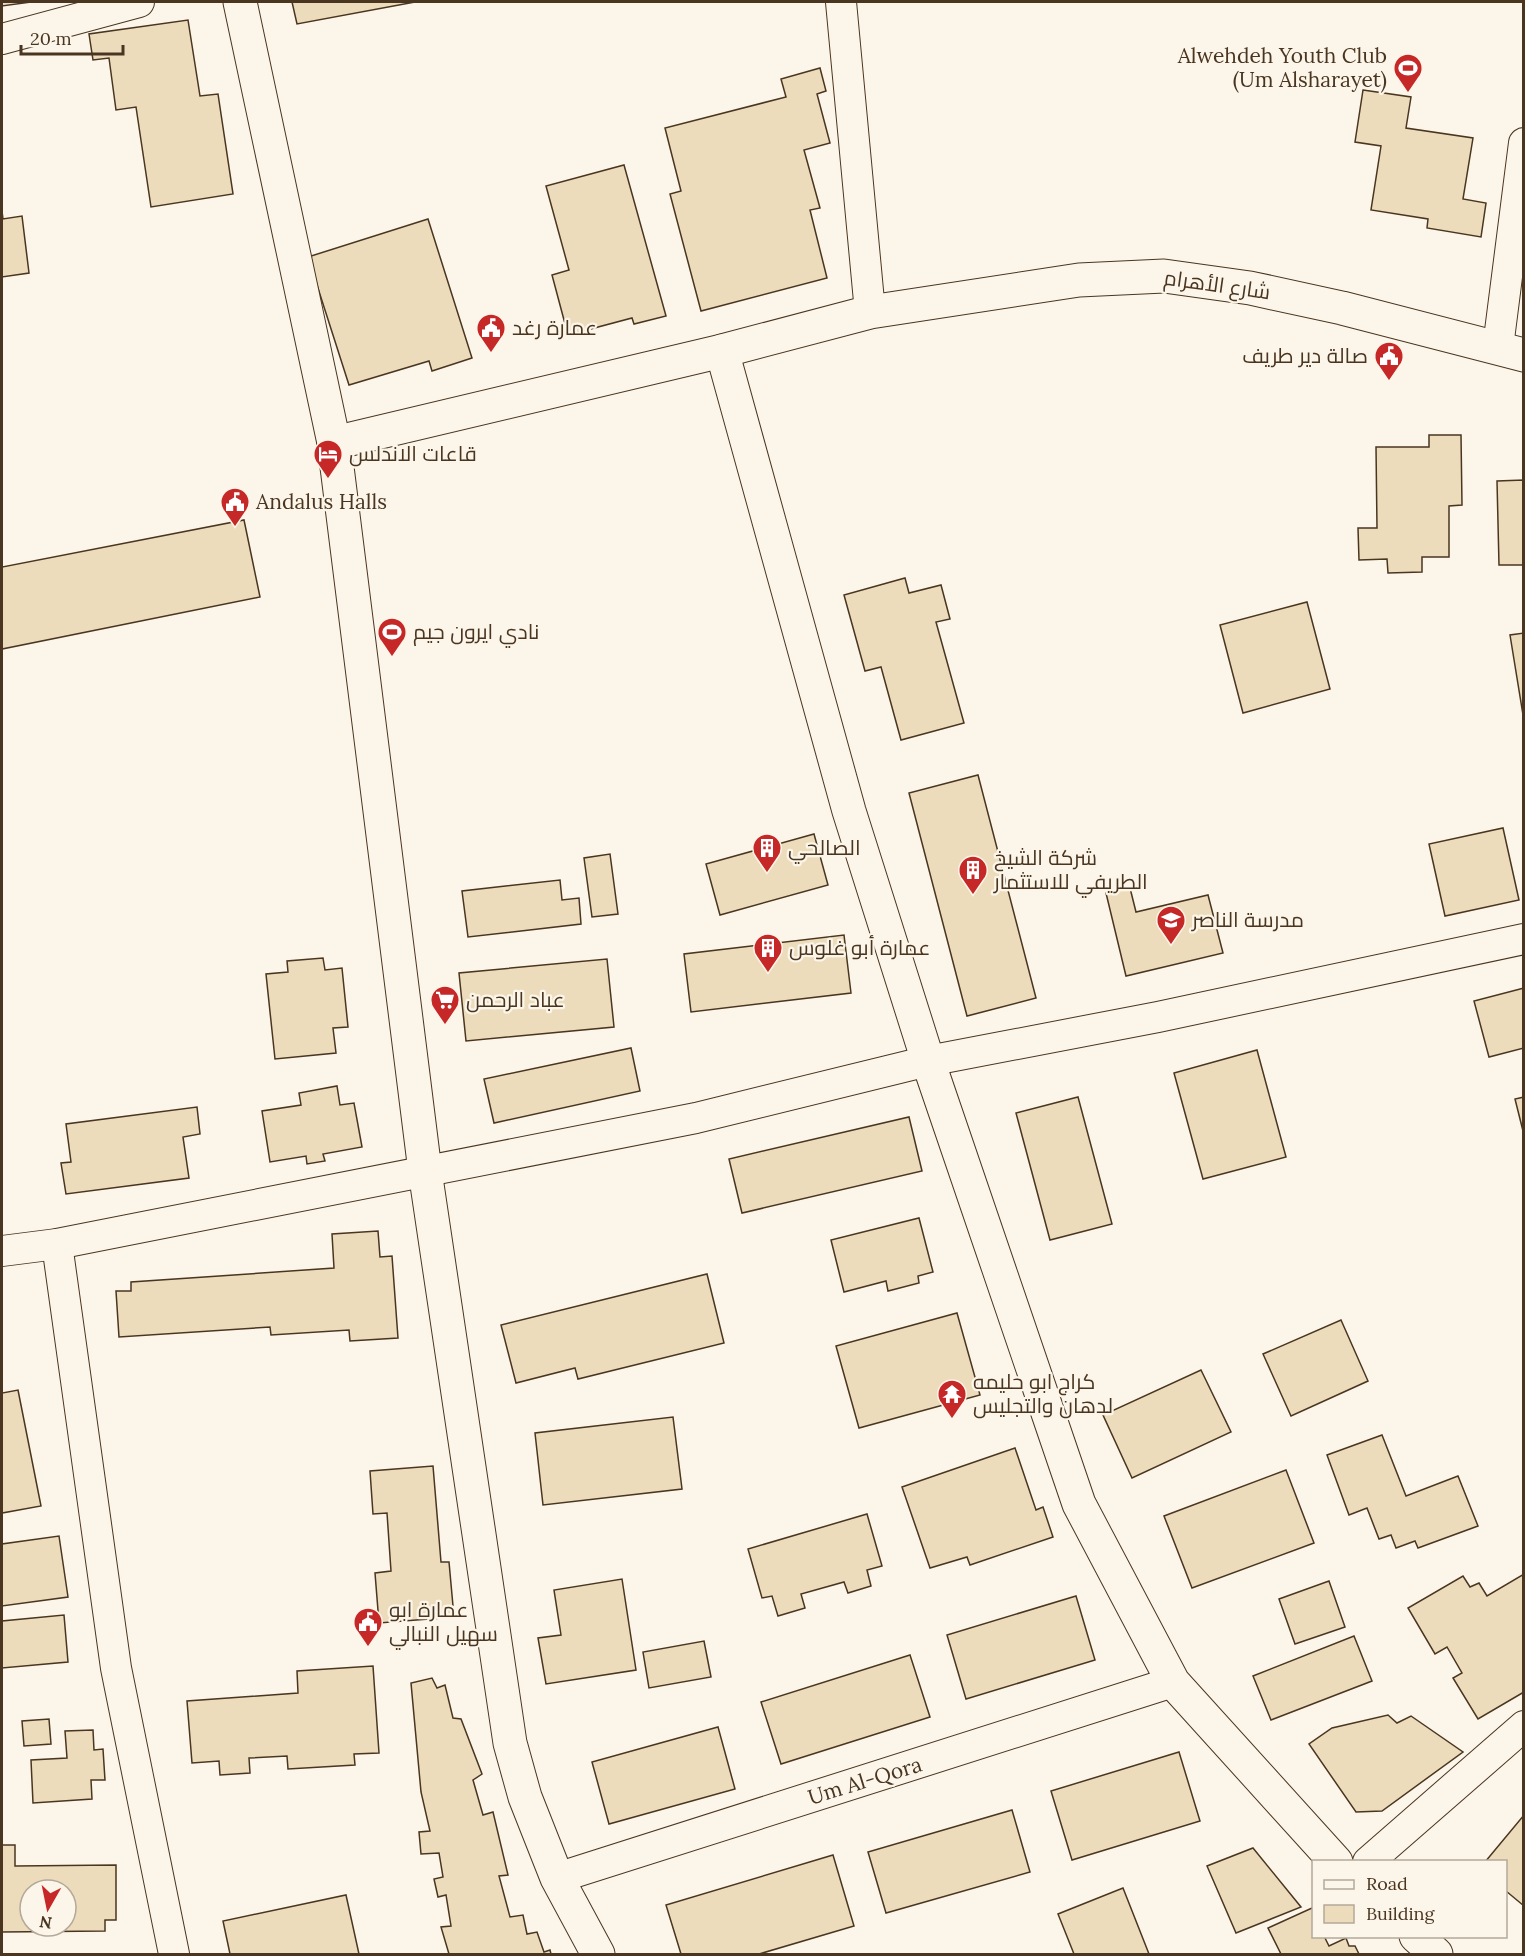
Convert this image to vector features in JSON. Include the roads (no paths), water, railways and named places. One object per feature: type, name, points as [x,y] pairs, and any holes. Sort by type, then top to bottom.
[{"type":"street","points":[[2,39],[139,2]]},
{"type":"street","points":[[240,2],[334,443],[425,1171],[510,1743],[525,1797],[557,1878],[598,1954]]},
{"type":"street","points":[[841,2],[870,312]]},
{"type":"street","points":[[1511,351],[1524,143]]},
{"type":"street","name":"شارع الأهرام","points":[[334,443],[722,351],[870,312],[1079,280],[1164,276],[1250,288],[1342,308],[1511,351]]},
{"type":"street","points":[[722,351],[849,811],[928,1061],[1079,1504],[1173,1682],[1334,1860]]},
{"type":"street","points":[[2,1251],[57,1244],[696,1118],[928,1061],[1158,1017],[1524,939]]},
{"type":"street","points":[[57,1244],[116,1668],[174,1954]]},
{"type":"street","name":"Um Al-Qora","points":[[557,1878],[1173,1682]]},
{"type":"street","points":[[1370,1860],[1524,1726]]},
{"type":"street","points":[[1418,1938],[1436,1954]]},
{"type":"place","name":"Alwehdeh Youth Club (Um Alsharayet)","points":[[1408,94]]},
{"type":"place","name":"عمارة رغد","points":[[491,354]]},
{"type":"place","name":"صالة دير طريف","points":[[1389,382]]},
{"type":"place","name":"قاعات الاندلس","points":[[328,480]]},
{"type":"place","name":"Andalus Halls","points":[[235,528]]},
{"type":"place","name":"نادي ايرون جيم","points":[[392,658]]},
{"type":"place","name":"الصالحي","points":[[767,874]]},
{"type":"place","name":"شركة الشيخ الطريفي للاستثمار","points":[[973,896]]},
{"type":"place","name":"مدرسة الناصر","points":[[1171,946]]},
{"type":"place","name":"عمارة أبو غلوس","points":[[768,974]]},
{"type":"place","name":"عباد الرحمن","points":[[445,1026]]},
{"type":"place","name":"كراج ابو حليمه لدهان والتجليس","points":[[952,1420]]},
{"type":"place","name":"عمارة ابو سهيل النبالي","points":[[368,1648]]}]
